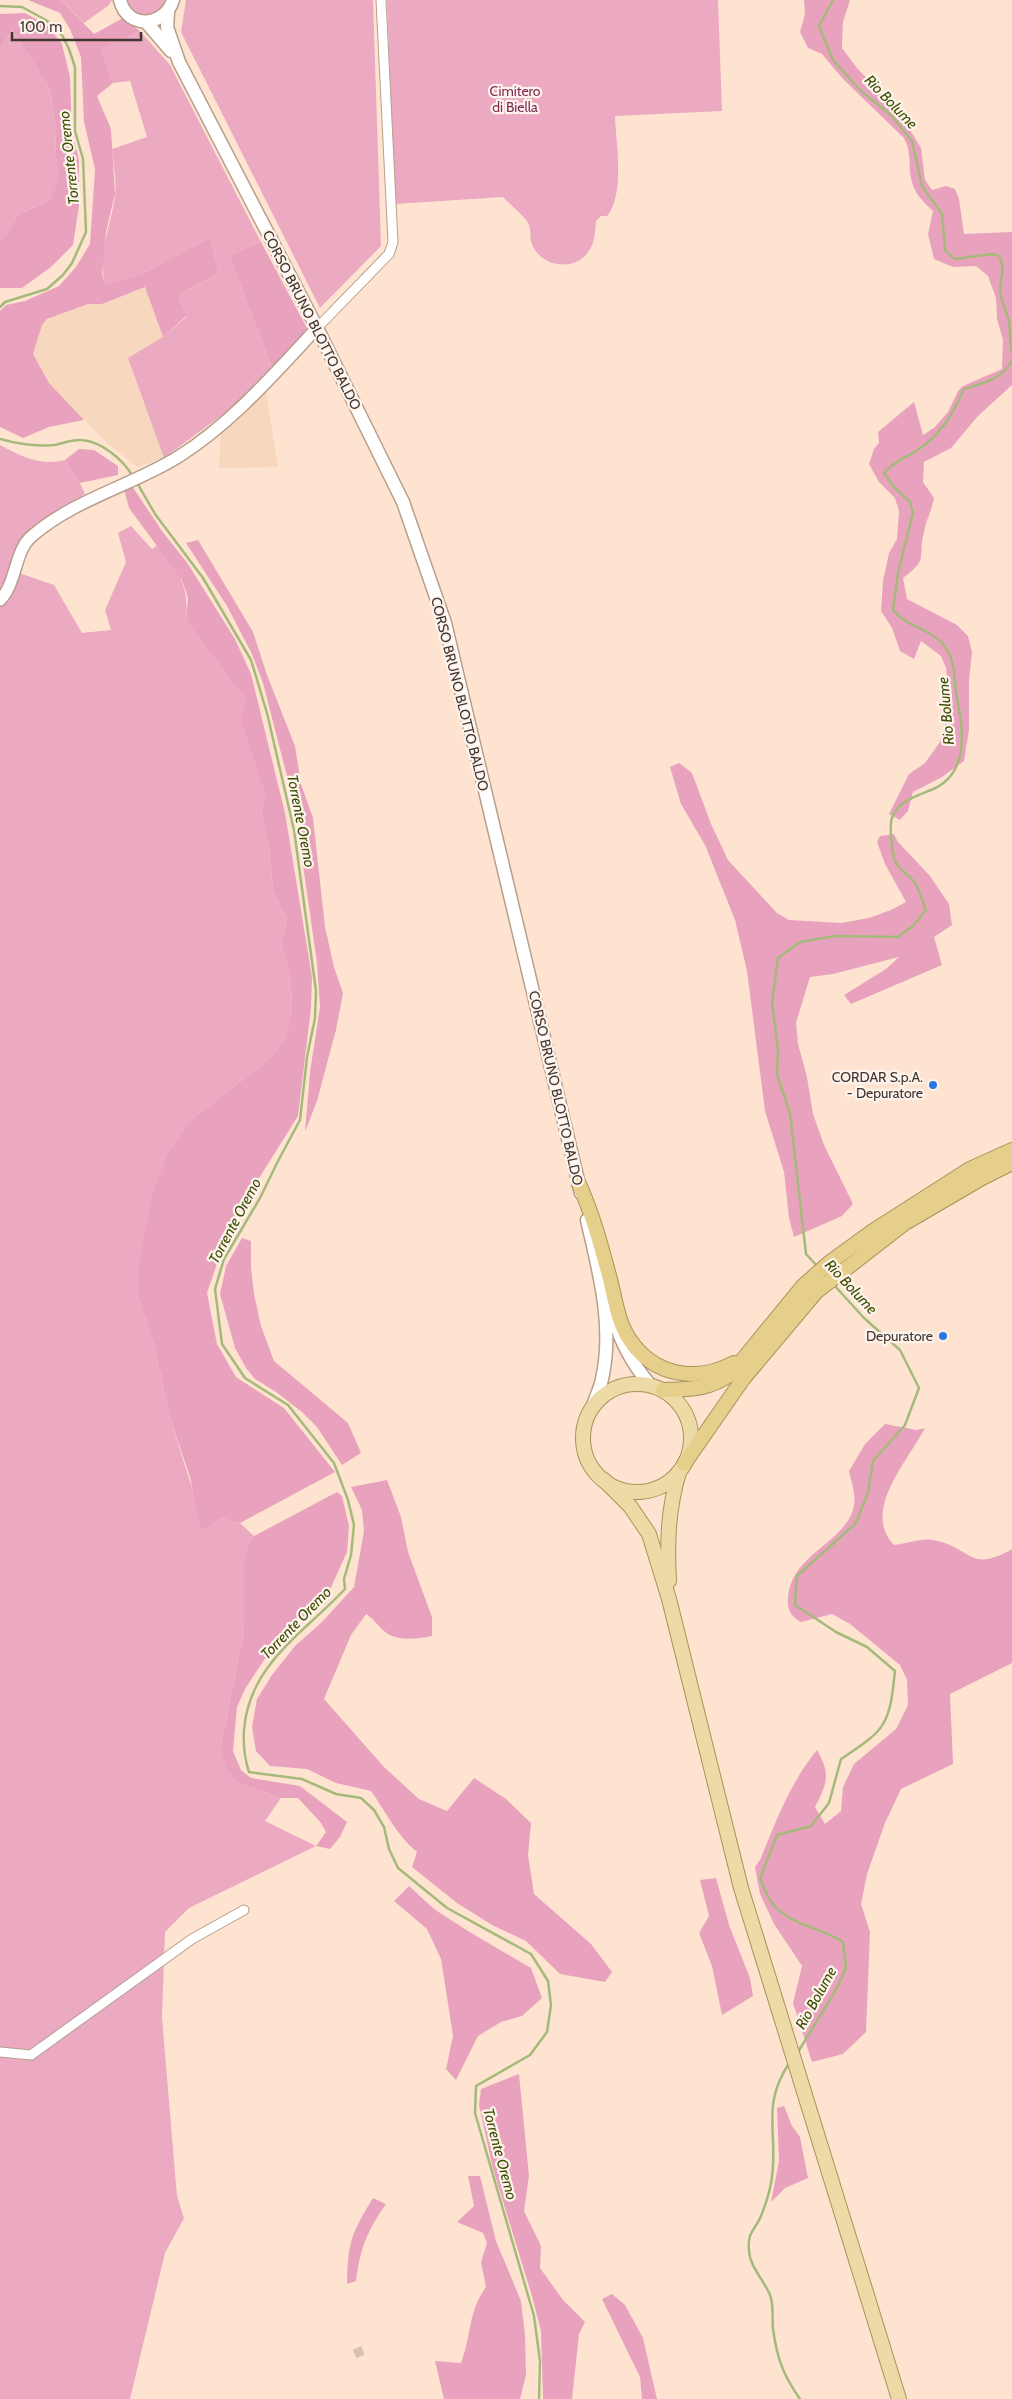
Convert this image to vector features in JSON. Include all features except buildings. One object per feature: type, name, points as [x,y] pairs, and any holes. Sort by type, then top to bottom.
[{"type":"highway","points":[[682,1467],[743,1380],[816,1292],[834,1267],[873,1231],[970,1169],[1012,1150]]},
{"type":"highway","points":[[657,1388],[703,1388],[719,1382],[731,1374],[803,1286],[905,1223],[982,1178],[1012,1163]]},
{"type":"highway","points":[[579,1184],[593,1215],[619,1316],[629,1339],[646,1359],[670,1371],[696,1376],[720,1371],[746,1356]]},
{"type":"main road","points":[[120,0],[126,13],[132,18],[148,22],[155,21],[168,13],[173,0]]},
{"type":"main road","name":"CORSO BRUNO BLOTTO BALDO","points":[[168,13],[167,27],[180,62],[317,328],[403,502],[445,623],[595,1253],[620,1341],[637,1370],[657,1388]]},
{"type":"main road","name":"CORSO BRUNO BLOTTO BALDO","points":[[148,22],[180,62]]},
{"type":"main road","name":"CORSO BRUNO BLOTTO BALDO","points":[[592,1408],[602,1381],[607,1345],[604,1304],[595,1253]]},
{"type":"main road","points":[[669,1599],[667,1533],[671,1499],[689,1450],[691,1436],[689,1422],[683,1410],[674,1399],[657,1388],[638,1384],[618,1388],[600,1398],[586,1420],[584,1446],[591,1465],[630,1506],[649,1534],[669,1599],[731,1852],[898,2399]]},
{"type":"main road","points":[[604,1480],[616,1487],[629,1491],[644,1491],[664,1484],[682,1467]]},
{"type":"street","points":[[0,600],[13,578],[24,546],[30,537],[82,503],[177,458],[224,424],[389,254],[393,242],[381,0]]},
{"type":"street","points":[[0,2052],[31,2055],[192,1939],[244,1910]]},
{"type":"shaded area","points":[[28,0],[61,0],[94,34],[123,18],[140,31],[101,50],[113,83],[97,96],[111,129],[115,194],[106,232],[102,274],[106,286],[141,274],[210,238],[219,274],[178,295],[186,316],[163,337],[145,287],[102,304],[88,304],[47,319],[42,325],[33,354],[49,383],[84,420],[49,427],[23,438],[0,427],[0,311],[6,305],[25,301],[59,286],[76,267],[90,244],[95,169],[84,122],[81,57],[70,29],[60,13]]},
{"type":"shaded area","points":[[804,0],[850,0],[843,22],[842,48],[857,68],[901,115],[921,148],[925,180],[932,190],[946,186],[955,189],[959,199],[964,234],[1012,232],[1012,385],[978,416],[951,448],[924,462],[923,482],[934,498],[922,541],[920,562],[903,578],[907,599],[957,625],[968,636],[972,652],[969,680],[969,730],[964,761],[942,777],[913,792],[908,811],[900,820],[889,814],[909,774],[925,763],[940,742],[947,717],[949,692],[946,668],[941,656],[921,641],[914,659],[900,651],[892,628],[881,611],[883,581],[889,553],[897,539],[899,511],[895,498],[879,482],[869,464],[874,449],[879,443],[878,432],[914,402],[923,435],[935,427],[948,412],[958,391],[963,386],[1002,369],[1003,340],[997,319],[996,298],[988,276],[976,266],[953,267],[934,259],[928,234],[933,211],[914,188],[911,178],[909,153],[904,138],[843,79],[822,54],[808,48],[800,32],[805,14]]},
{"type":"shaded area","points":[[25,13],[47,25],[62,44],[70,77],[72,132],[79,160],[79,206],[73,245],[51,267],[22,288],[0,288],[0,239],[4,238],[18,215],[51,199],[60,175],[56,158],[55,121],[50,89],[12,30],[0,50],[0,14]]},
{"type":"shaded area","points":[[261,242],[308,330],[272,368],[229,255]]},
{"type":"shaded area","points":[[145,287],[163,337],[128,358],[164,458],[137,467],[104,440],[49,383],[33,354],[42,325],[47,319],[88,304],[102,304]]},
{"type":"shaded area","points":[[266,392],[278,467],[219,468],[221,433],[237,421]]},
{"type":"shaded area","points":[[79,449],[94,450],[118,466],[118,475],[80,483],[65,460]]},
{"type":"shaded area","points":[[132,486],[162,531],[188,564],[235,639],[251,674],[285,813],[312,977],[311,1008],[298,1116],[241,1207],[223,1246],[207,1293],[217,1344],[236,1377],[284,1408],[335,1472],[240,1523],[221,1518],[201,1530],[190,1477],[170,1418],[154,1345],[139,1299],[139,1266],[152,1196],[167,1155],[191,1120],[268,1060],[286,1038],[292,1006],[290,975],[281,943],[287,920],[273,890],[269,849],[261,811],[265,793],[241,719],[247,702],[186,621],[188,598],[182,580],[129,508],[124,489]]},
{"type":"shaded area","points":[[198,540],[253,632],[267,675],[295,746],[301,784],[313,818],[325,927],[334,967],[343,993],[336,1030],[317,1101],[305,1132],[310,1072],[320,1007],[317,963],[302,858],[300,827],[263,683],[252,654],[227,606],[186,543]]},
{"type":"shaded area","points":[[679,763],[692,773],[711,824],[728,860],[777,913],[789,920],[841,923],[869,918],[906,902],[885,864],[877,842],[880,836],[894,834],[898,842],[930,876],[949,904],[952,925],[934,937],[942,965],[851,1004],[844,995],[886,969],[899,957],[833,974],[810,977],[796,1023],[798,1044],[807,1077],[813,1114],[824,1145],[853,1204],[842,1216],[794,1237],[789,1218],[784,1172],[765,1111],[747,971],[735,920],[705,845],[681,804],[670,767]]},
{"type":"shaded area","points":[[242,1238],[251,1241],[251,1268],[254,1294],[261,1326],[274,1361],[348,1423],[361,1453],[342,1465],[317,1427],[302,1412],[255,1379],[246,1368],[235,1348],[220,1294],[226,1266]]},
{"type":"shaded area","points":[[885,1424],[917,1430],[925,1428],[899,1471],[885,1502],[883,1517],[885,1532],[894,1545],[933,1540],[946,1543],[978,1559],[998,1556],[1012,1549],[1012,1663],[950,1694],[953,1764],[901,1789],[885,1823],[867,1874],[861,1904],[870,1932],[866,2032],[843,2054],[812,2062],[793,2003],[802,1966],[774,1924],[760,1894],[755,1867],[760,1860],[791,1789],[817,1750],[824,1766],[826,1779],[815,1807],[825,1824],[841,1811],[843,1787],[854,1764],[896,1729],[908,1705],[907,1680],[900,1665],[850,1624],[832,1614],[801,1622],[792,1615],[788,1605],[791,1584],[797,1572],[842,1529],[849,1519],[854,1507],[854,1501],[849,1471],[865,1444]]},
{"type":"shaded area","points":[[387,1480],[401,1517],[408,1552],[432,1617],[432,1636],[413,1639],[394,1637],[384,1631],[366,1614],[351,1635],[324,1699],[384,1767],[419,1799],[447,1811],[474,1778],[506,1799],[531,1823],[528,1855],[534,1894],[591,1944],[612,1972],[605,1982],[560,1974],[526,1941],[492,1925],[457,1903],[412,1867],[417,1852],[398,1831],[371,1791],[336,1783],[307,1769],[270,1766],[256,1751],[252,1727],[257,1699],[272,1675],[295,1646],[322,1622],[354,1587],[364,1531],[362,1510],[351,1487]]},
{"type":"shaded area","points":[[337,1492],[342,1496],[349,1526],[347,1552],[328,1594],[268,1654],[245,1689],[237,1707],[233,1751],[241,1770],[251,1778],[300,1786],[347,1822],[340,1837],[330,1849],[316,1846],[326,1832],[321,1823],[298,1798],[281,1798],[238,1783],[225,1765],[221,1745],[244,1630],[244,1563],[249,1543],[254,1536]]},
{"type":"shaded area","points":[[716,1878],[729,1925],[750,1978],[753,1996],[722,2015],[712,1966],[699,1933],[709,1916],[700,1880]]},
{"type":"shaded area","points":[[409,1886],[434,1909],[531,1968],[542,1998],[522,2016],[501,2022],[478,2036],[456,2080],[446,2069],[453,2036],[441,1959],[427,1929],[394,1901]]},
{"type":"shaded area","points":[[519,2074],[529,2176],[524,2211],[541,2246],[540,2268],[563,2300],[585,2322],[579,2334],[572,2399],[543,2399],[541,2331],[493,2169],[479,2105],[481,2089]]},
{"type":"shaded area","points":[[784,2106],[792,2126],[800,2137],[808,2178],[785,2188],[771,2202],[779,2161],[777,2108]]},
{"type":"shaded area","points":[[468,2176],[480,2176],[496,2241],[521,2301],[525,2335],[526,2375],[520,2399],[444,2399],[435,2361],[461,2363],[476,2306],[486,2287],[481,2262],[487,2243],[483,2233],[457,2222],[474,2206]]},
{"type":"shaded area","points":[[373,2198],[386,2204],[365,2241],[356,2281],[347,2284],[348,2258],[352,2239]]},
{"type":"shaded area","points":[[612,2294],[625,2305],[643,2338],[657,2399],[642,2399],[640,2377],[602,2299]]},
{"type":"green space","points":[[61,0],[112,0],[108,6],[84,23]]},
{"type":"green space","points":[[126,0],[168,0],[166,6],[154,16],[137,13]]},
{"type":"green space","points":[[186,0],[373,0],[381,246],[320,308],[181,32]]},
{"type":"green space","name":"Cimitero di Biella","points":[[387,0],[718,0],[722,111],[615,116],[618,183],[613,207],[607,216],[601,216],[596,221],[593,244],[583,257],[571,264],[550,262],[538,254],[534,248],[528,222],[503,197],[395,204]]},
{"type":"green space","points":[[12,30],[50,89],[55,121],[56,158],[61,175],[51,199],[18,215],[4,238],[0,239],[0,50]]},
{"type":"green space","points":[[140,31],[170,65],[261,242],[229,255],[272,368],[234,406],[164,458],[128,358],[163,337],[186,317],[178,295],[219,274],[210,238],[141,274],[106,287],[103,275],[103,252],[115,190],[112,149],[147,137],[130,81],[113,83],[101,50]]},
{"type":"green space","points":[[0,445],[24,457],[39,461],[56,462],[65,460],[85,494],[29,533],[0,593]]},
{"type":"green space","points":[[131,526],[152,549],[158,545],[172,564],[184,589],[187,609],[186,621],[247,702],[258,766],[265,793],[261,811],[269,849],[273,890],[287,920],[281,943],[290,975],[292,1006],[286,1038],[268,1060],[191,1120],[139,1266],[139,1299],[154,1345],[170,1418],[193,1491],[221,1518],[240,1523],[254,1536],[249,1543],[244,1630],[221,1745],[238,1783],[281,1798],[265,1821],[316,1846],[189,1908],[165,1932],[162,2017],[177,2196],[184,2218],[165,2253],[130,2399],[0,2399],[0,607],[8,599],[19,573],[54,585],[82,633],[111,630],[105,610],[126,562],[118,533]]},
{"type":"waterway","name":"Rio Bolume","points":[[833,0],[819,26],[833,60],[860,90],[892,116],[912,141],[922,186],[942,214],[945,250],[955,259],[992,254],[999,256],[1002,269],[1000,291],[1009,322],[1012,353]]},
{"type":"waterway","name":"Torrente Oremo","points":[[0,6],[22,7],[46,20],[62,35],[69,49],[75,67],[75,131],[83,159],[86,232],[72,263],[63,275],[47,289],[5,302],[0,307]]},
{"type":"waterway","name":"Rio Bolume","points":[[818,1267],[806,1254],[790,1113],[777,1074],[778,1049],[772,1003],[778,958],[800,942],[835,936],[898,937],[913,926],[926,910],[916,885],[896,863],[891,841],[891,822],[895,812],[903,803],[943,783],[952,774],[958,763],[961,751],[961,724],[953,665],[949,653],[934,636],[898,616],[893,610],[898,573],[913,513],[910,502],[894,487],[884,473],[925,445],[939,431],[950,416],[964,389],[998,376],[1009,366],[1012,360]]},
{"type":"waterway","name":"Torrente Oremo","points":[[0,439],[40,446],[78,440],[89,441],[111,452],[124,464],[133,477]]},
{"type":"waterway","name":"Torrente Oremo","points":[[136,481],[155,514],[203,578],[251,660],[267,713],[294,830],[316,991],[315,1018],[307,1057],[300,1120],[260,1198],[224,1259],[215,1289],[222,1344],[245,1378],[288,1405],[334,1463],[348,1500],[354,1525],[351,1555],[344,1579],[345,1589],[281,1651],[267,1668],[256,1686],[248,1707],[244,1730],[246,1761],[249,1772],[302,1779],[336,1794],[361,1798],[374,1810],[384,1827],[389,1849],[398,1868],[447,1908],[531,1954],[548,1981],[551,2005],[547,2032],[530,2055],[476,2086],[475,2113],[534,2316],[540,2361],[539,2399]]},
{"type":"waterway","name":"Rio Bolume","points":[[798,2052],[837,1988],[846,1968],[843,1942],[797,1922],[780,1911],[769,1899],[760,1879],[777,1835],[811,1826],[829,1803],[841,1759],[880,1729],[890,1705],[895,1671],[867,1647],[836,1632],[795,1605],[797,1576],[856,1523],[868,1492],[873,1461],[905,1425],[919,1388],[900,1350],[864,1318],[834,1285]]},
{"type":"waterway","name":"Rio Bolume","points":[[790,2062],[775,2093],[772,2122],[773,2166],[770,2187],[759,2221],[750,2235],[749,2244],[752,2263],[771,2299],[773,2329],[779,2358],[789,2382],[800,2399]]},
{"type":"tunnel","points":[[357,2348],[361,2358]]},
{"type":"place","name":"CORDAR S.p.A. - Depuratore","points":[[933,1085]]},
{"type":"place","name":"Depuratore","points":[[943,1336]]}]
